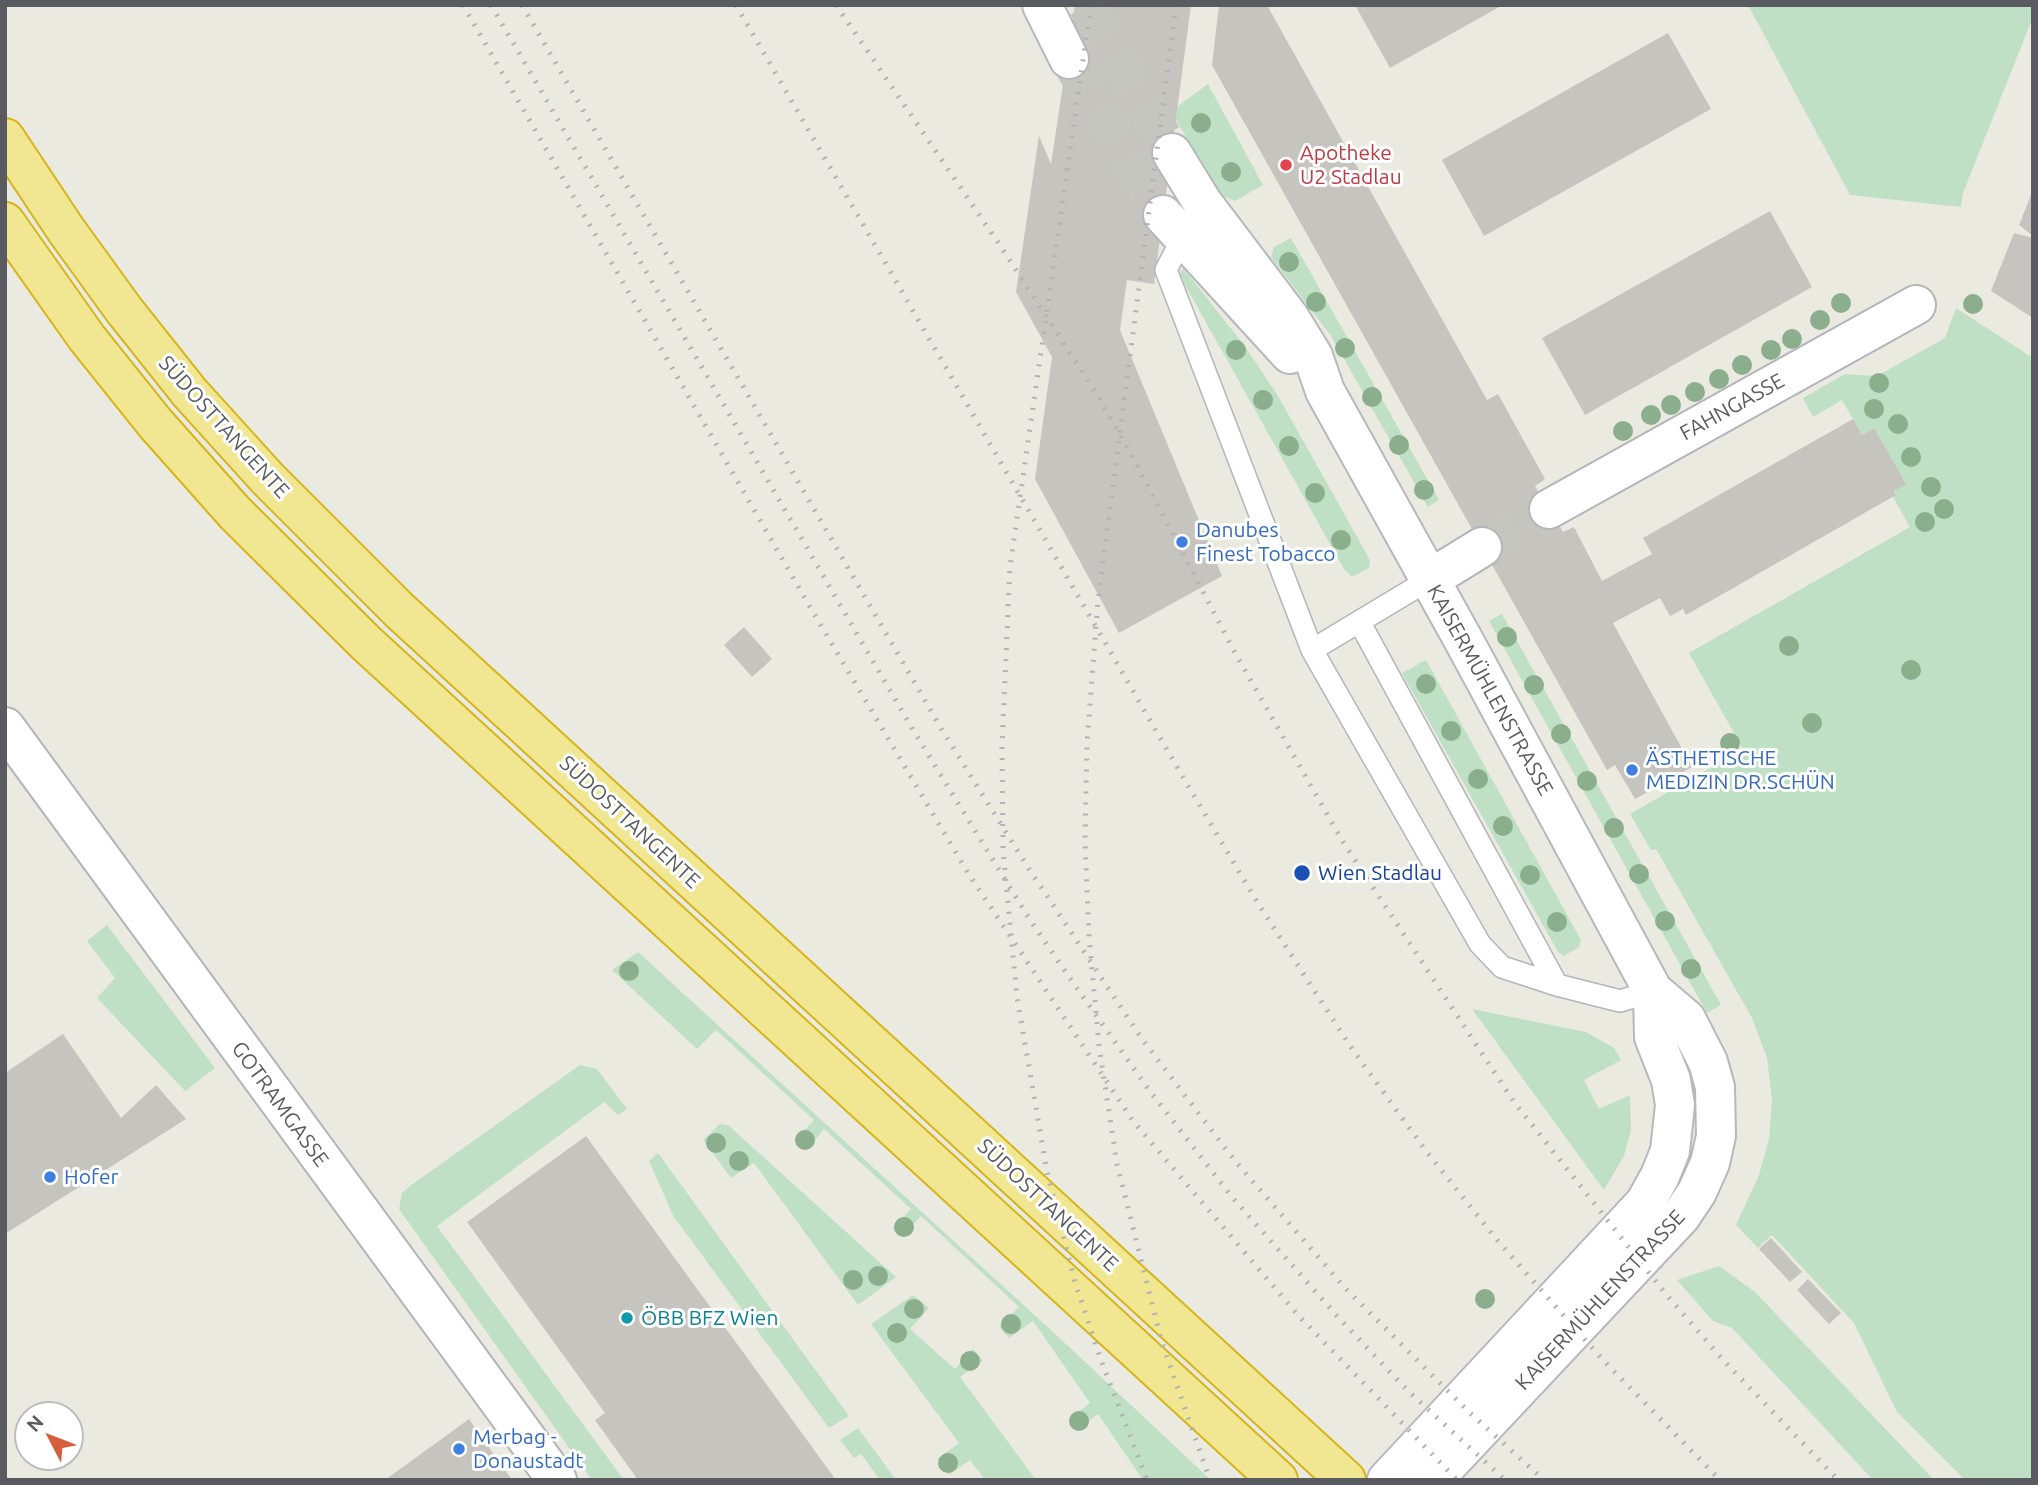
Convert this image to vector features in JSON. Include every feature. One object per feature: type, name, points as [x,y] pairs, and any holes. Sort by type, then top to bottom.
[{"type":"highway","name":"SÜDOSTTANGENTE","points":[[5,138],[66,230],[124,310],[190,393],[268,480],[399,610],[1346,1480]]},
{"type":"highway","points":[[5,222],[87,338],[155,423],[235,513],[357,633],[1278,1480]]},
{"type":"street","points":[[1042,5],[1069,59]]},
{"type":"street","name":"KAISERMÜHLENSTRASSE","points":[[1171,153],[1202,202],[1289,317],[1313,356],[1325,391],[1653,991],[1686,1019],[1707,1062],[1715,1087],[1716,1136],[1710,1163],[1697,1192],[1681,1216],[1433,1480]]},
{"type":"street","name":"KAISERMÜHLENSTRASSE","points":[[1173,226],[1325,391]]},
{"type":"street","name":"FAHNGASSE","points":[[1549,509],[1916,305]]},
{"type":"street","points":[[1430,579],[1482,547]]},
{"type":"street","name":"GOTRAMGASSE","points":[[5,727],[557,1480]]},
{"type":"street","name":"KAISERMÜHLENSTRASSE","points":[[1387,1480],[1645,1203],[1660,1176],[1670,1151],[1675,1105],[1671,1080],[1654,1037],[1653,991]]},
{"type":"lane","points":[[1173,226],[1167,271],[1312,650],[1480,944],[1502,967],[1557,985],[1620,1001],[1653,991]]},
{"type":"lane","points":[[1312,650],[1430,579]]},
{"type":"lane","points":[[1360,623],[1557,985]]},
{"type":"green space","points":[[1748,5],[2033,5],[2033,17],[1963,193],[1961,207],[1850,195]]},
{"type":"green space","points":[[1208,84],[1263,185],[1235,201],[1222,196],[1174,117],[1178,106]]},
{"type":"green space","points":[[1291,238],[1439,500],[1428,507],[1331,336],[1271,257],[1274,247]]},
{"type":"green space","points":[[1183,268],[1244,345],[1278,396],[1370,560],[1369,568],[1352,577],[1344,569],[1184,283],[1180,274]]},
{"type":"green space","points":[[1956,308],[2033,358],[2033,1480],[1965,1480],[1897,1412],[1854,1323],[1772,1235],[1758,1248],[1736,1225],[1759,1175],[1769,1139],[1772,1100],[1767,1058],[1752,1018],[1656,849],[1651,850],[1630,814],[1743,749],[1689,653],[1910,527],[1893,497],[1896,495],[1874,428],[1862,435],[1842,400],[1813,417],[1803,398],[1845,374],[1877,376],[1945,338]]},
{"type":"green space","points":[[1502,614],[1721,1005],[1707,1013],[1489,621]]},
{"type":"green space","points":[[1426,660],[1581,940],[1579,947],[1564,956],[1558,952],[1402,673]]},
{"type":"green space","points":[[107,925],[215,1068],[185,1091],[97,998],[115,978],[87,941]]},
{"type":"green space","points":[[638,952],[1211,1480],[1143,1480],[1098,1414],[1076,1430],[1069,1419],[1090,1403],[1033,1321],[1009,1338],[999,1327],[1019,1307],[921,1216],[902,1237],[893,1229],[911,1209],[824,1129],[808,1149],[796,1139],[814,1120],[716,1030],[697,1049],[612,970]]},
{"type":"green space","points":[[1472,1009],[1586,1032],[1614,1048],[1621,1060],[1584,1080],[1599,1109],[1630,1095],[1631,1131],[1624,1156],[1604,1190]]},
{"type":"green space","points":[[580,1065],[597,1069],[627,1109],[618,1115],[604,1102],[437,1226],[624,1480],[592,1480],[399,1209],[402,1193],[410,1186]]},
{"type":"green space","points":[[720,1124],[728,1125],[896,1277],[858,1305],[754,1163],[731,1178],[703,1140]]},
{"type":"green space","points":[[658,1153],[849,1416],[829,1428],[674,1217],[649,1161]]},
{"type":"green space","points":[[1719,1266],[1755,1292],[1934,1480],[1873,1480],[1732,1328],[1713,1321],[1677,1280]]},
{"type":"green space","points":[[913,1295],[929,1308],[910,1329],[955,1369],[973,1349],[983,1361],[960,1377],[1036,1480],[985,1480],[970,1460],[949,1475],[937,1459],[959,1443],[871,1324]]},
{"type":"green space","points":[[858,1428],[896,1480],[880,1480],[861,1454],[854,1458],[840,1440]]},
{"type":"building","points":[[1075,5],[1191,5],[1154,284],[1127,280],[1120,330],[1222,576],[1119,633],[1035,479],[1052,357],[1016,292],[1039,136],[1051,164]]},
{"type":"building","points":[[1219,5],[1267,5],[1487,400],[1498,394],[1545,479],[1535,486],[1563,532],[1574,527],[1602,581],[1652,554],[1643,538],[1853,419],[1862,435],[1874,428],[1906,484],[1894,491],[1896,495],[1686,615],[1683,609],[1670,616],[1660,598],[1613,623],[1692,767],[1635,799],[1615,765],[1607,770],[1212,65]]},
{"type":"building","points":[[1355,5],[1503,5],[1390,68]]},
{"type":"building","points":[[1668,33],[1711,109],[1484,236],[1442,160]]},
{"type":"building","points":[[2033,190],[2033,236],[2019,225]]},
{"type":"building","points":[[1770,211],[1812,287],[1585,415],[1542,338]]},
{"type":"building","points":[[2014,233],[2033,238],[2033,318],[1991,291]]},
{"type":"building","points":[[744,627],[772,659],[752,677],[724,645]]},
{"type":"building","name":"Hofer","points":[[63,1034],[121,1118],[156,1085],[186,1119],[5,1234],[5,1073]]},
{"type":"building","name":"ÖBB BFZ Wien","points":[[586,1136],[836,1480],[638,1480],[595,1420],[605,1413],[467,1222]]},
{"type":"building","points":[[1771,1238],[1802,1272],[1790,1282],[1759,1249]]},
{"type":"building","points":[[1808,1279],[1841,1313],[1829,1324],[1797,1290]]},
{"type":"building","name":"Merbag - Donaustadt","points":[[469,1419],[512,1480],[385,1480]]},
{"type":"tunnel","points":[[1087,5],[1172,153]]},
{"type":"tunnel","points":[[1069,59],[1163,215]]},
{"type":"tunnel","points":[[1482,547],[1549,509]]},
{"type":"railway","points":[[463,5],[810,607],[968,873],[1133,1121],[1297,1314],[1457,1480]]},
{"type":"railway","points":[[491,5],[913,730],[1030,920],[1076,987],[1149,1090],[1232,1197],[1337,1316],[1408,1391],[1505,1480]]},
{"type":"railway","points":[[522,5],[942,730],[1029,869],[1142,1039],[1235,1161],[1346,1289],[1470,1413],[1544,1480]]},
{"type":"railway","points":[[736,5],[1184,779],[1259,905],[1350,1046],[1426,1151],[1497,1240],[1602,1359],[1720,1480]]},
{"type":"railway","points":[[836,5],[999,244],[1094,390],[1131,454],[1234,651],[1343,842],[1514,1102],[1665,1293],[1723,1360],[1838,1480]]},
{"type":"railway","points":[[1091,5],[1010,567],[1002,747],[1003,850],[1017,997],[1047,1172],[1075,1282],[1101,1360],[1147,1480]]},
{"type":"railway","points":[[1176,5],[1098,600],[1087,743],[1085,841],[1089,936],[1099,1046],[1117,1164],[1162,1343],[1210,1480]]},
{"type":"place","name":"Apotheke U2 Stadlau","points":[[1286,165]]},
{"type":"place","name":"Danubes Finest Tobacco","points":[[1182,542]]},
{"type":"place","name":"ÄSTHETISCHE MEDIZIN DR.SCHÜN","points":[[1632,770]]},
{"type":"place","name":"Wien Stadlau","points":[[1302,873]]},
{"type":"place","name":"Hofer","points":[[50,1177]]},
{"type":"place","name":"ÖBB BFZ Wien","points":[[627,1318]]},
{"type":"place","name":"Merbag - Donaustadt","points":[[459,1449]]}]
